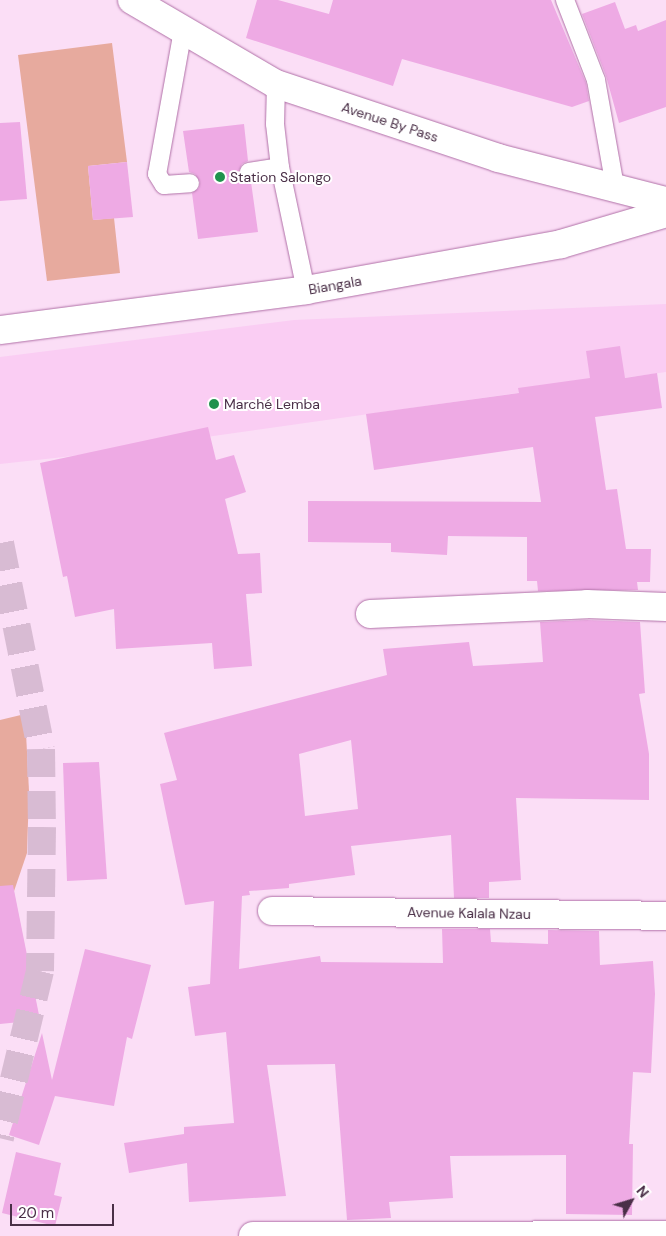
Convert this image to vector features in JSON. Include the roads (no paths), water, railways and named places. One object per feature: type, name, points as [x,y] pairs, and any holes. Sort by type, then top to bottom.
[{"type":"main road","name":"Avenue By Pass","points":[[140,2],[183,30],[276,84],[498,158],[666,201]]},
{"type":"main road","name":"Biangala","points":[[0,330],[306,290],[561,244],[666,213]]},
{"type":"main road","points":[[370,614],[587,604],[666,607]]},
{"type":"main road","name":"Avenue Kalala Nzau","points":[[272,910],[666,916]]},
{"type":"main road","points":[[253,1236],[666,1235]]},
{"type":"lane","points":[[565,0],[596,80],[615,187]]},
{"type":"lane","points":[[183,30],[157,174],[164,185],[190,183]]},
{"type":"lane","points":[[276,84],[275,124],[280,167],[306,290]]},
{"type":"lane","points":[[250,172],[280,167]]},
{"type":"tunnel","points":[[0,543],[41,749],[42,827],[40,971],[0,1138]]},
{"type":"place","name":"Station Salongo","points":[[220,177]]},
{"type":"place","name":"Marché Lemba","points":[[214,404]]}]
